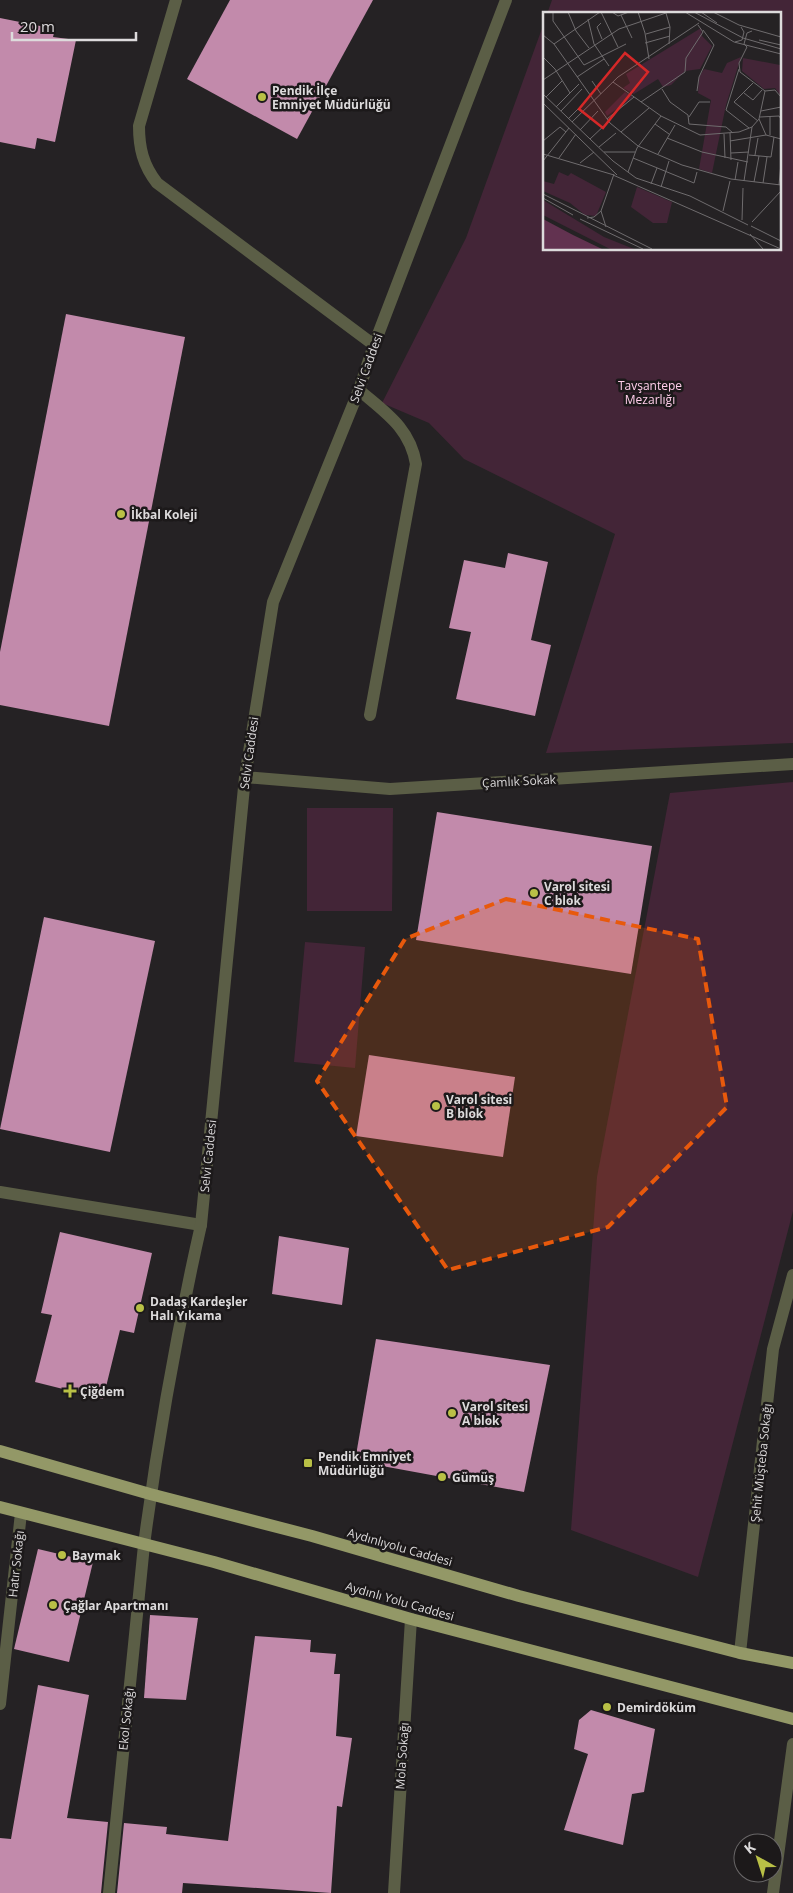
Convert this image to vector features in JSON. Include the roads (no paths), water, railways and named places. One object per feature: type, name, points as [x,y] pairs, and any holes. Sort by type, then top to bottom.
[{"type":"main road","name":"Aydınlıyolu Caddesi","points":[[0,1451],[150,1494],[312,1536],[519,1596],[740,1654],[793,1663]]},
{"type":"main road","name":"Aydınlı Yolu Caddesi","points":[[0,1507],[214,1562],[411,1618],[793,1719]]},
{"type":"street","points":[[176,0],[139,126],[139,145],[149,173],[157,183],[374,345]]},
{"type":"street","name":"Selvi Caddesi","points":[[144,1545],[150,1494],[188,1284],[201,1225],[245,777],[273,602],[359,390],[374,345],[506,0]]},
{"type":"street","points":[[359,390],[402,430],[414,449],[416,464],[370,715]]},
{"type":"street","name":"Çamlık Sokak","points":[[245,777],[390,789],[793,764]]},
{"type":"street","points":[[0,1192],[201,1225]]},
{"type":"street","name":"Şehit Müşteba Sokağı","points":[[740,1654],[773,1349],[793,1275]]},
{"type":"street","name":"Hatır Sokağı","points":[[0,1704],[21,1513]]},
{"type":"street","name":"Ekol Sokağı","points":[[108,1893],[144,1545]]},
{"type":"street","name":"Mola Sokağı","points":[[394,1893],[411,1618]]},
{"type":"street","points":[[773,1893],[793,1744]]},
{"type":"place","name":"Pendik İlçe Emniyet Müdürlüğü","points":[[262,97]]},
{"type":"place","name":"İkbal Koleji","points":[[121,514]]},
{"type":"place","name":"Varol sitesi C blok","points":[[534,893]]},
{"type":"place","name":"Varol sitesi B blok","points":[[436,1106]]},
{"type":"place","name":"Dadaş Kardeşler Halı Yıkama","points":[[140,1308]]},
{"type":"place","name":"Çiğdem","points":[[70,1391]]},
{"type":"place","name":"Varol sitesi A blok","points":[[452,1413]]},
{"type":"place","name":"Pendik Emniyet Müdürlüğü","points":[[308,1463]]},
{"type":"place","name":"Gümüş","points":[[442,1477]]},
{"type":"place","name":"Baymak","points":[[62,1555]]},
{"type":"place","name":"Çağlar Apartmanı","points":[[53,1605]]},
{"type":"place","name":"Demirdöküm","points":[[607,1707]]},
{"type":"park label","name":"Tavşantepe Mezarlığı","points":[[650,392]]}]
